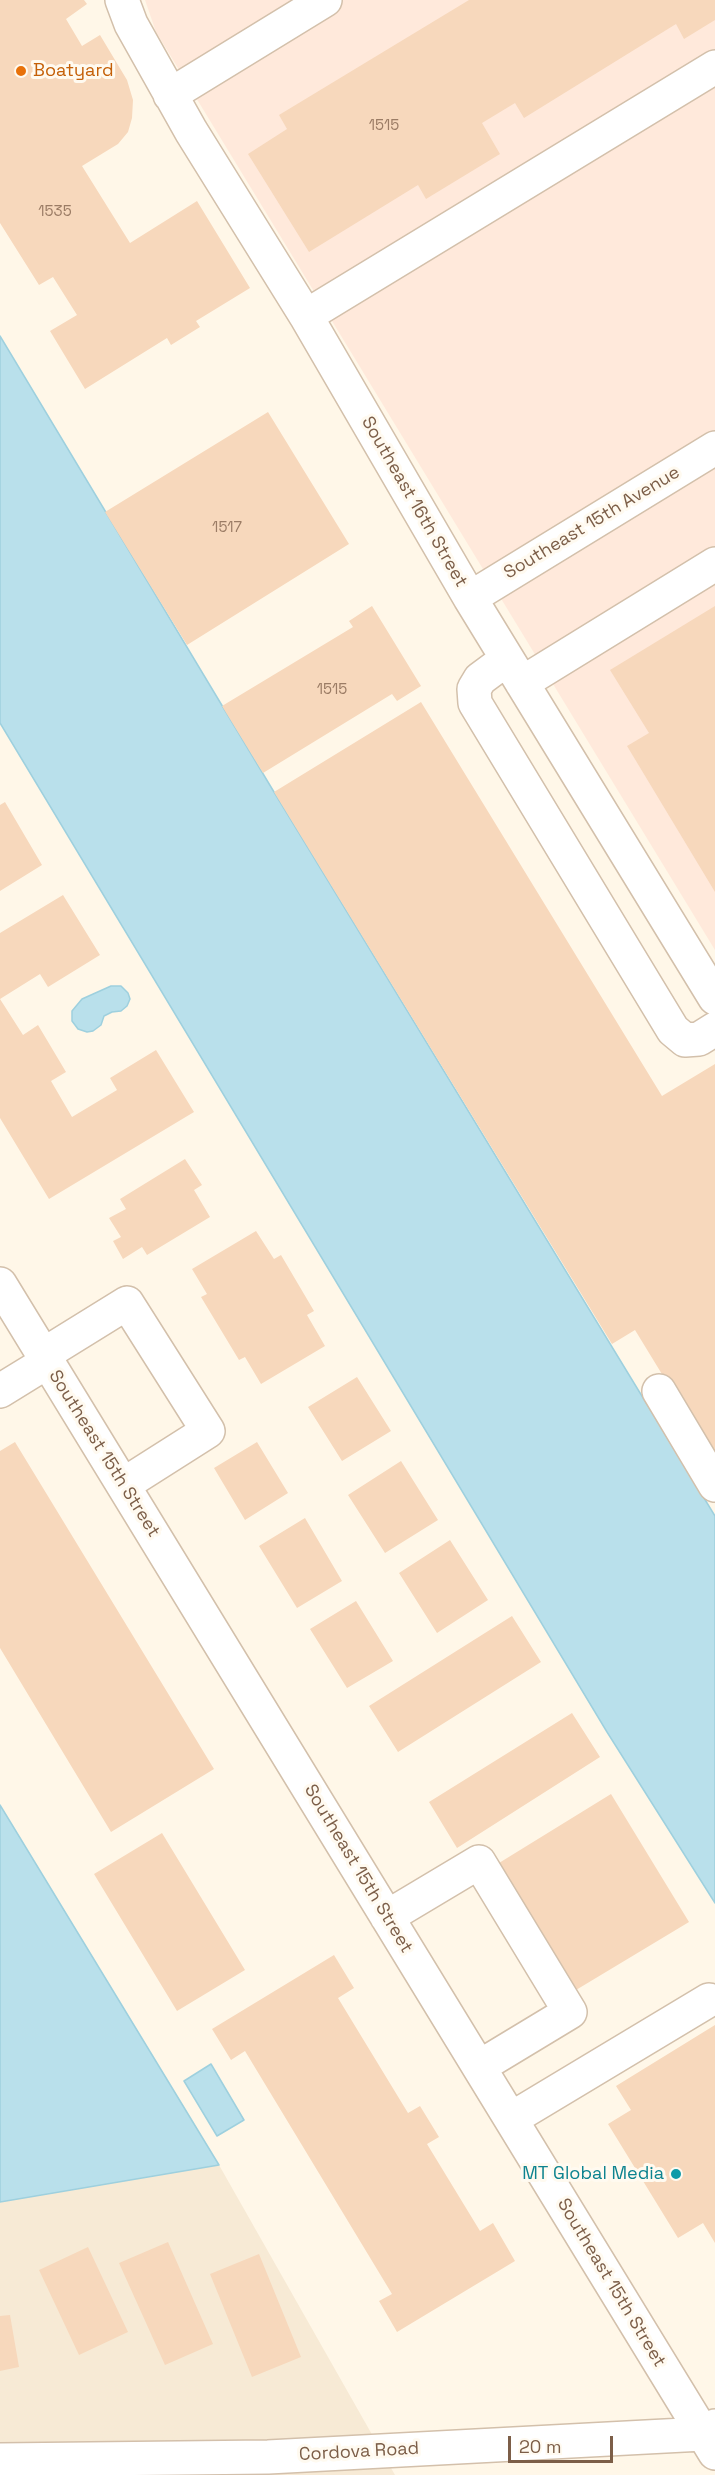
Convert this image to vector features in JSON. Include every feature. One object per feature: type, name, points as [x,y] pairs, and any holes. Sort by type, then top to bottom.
[{"type":"street","points":[[170,94],[326,0]]},
{"type":"street","name":"Southeast 16th Street","points":[[129,3],[131,24],[170,94],[306,316],[470,598],[715,998]]},
{"type":"street","points":[[306,316],[715,67]]},
{"type":"street","name":"Southeast 15th Avenue","points":[[470,598],[715,448]]},
{"type":"street","points":[[715,564],[515,671],[480,679],[474,688],[475,703],[673,1030],[685,1040],[699,1039],[715,1029]]},
{"type":"street","name":"Southeast 15th Street","points":[[0,1284],[511,2119],[711,2438]]},
{"type":"street","points":[[0,1391],[127,1303],[208,1431],[123,1485]]},
{"type":"street","points":[[659,1391],[715,1485]]},
{"type":"street","points":[[387,1917],[479,1862],[570,2012],[479,2067]]},
{"type":"street","points":[[511,2119],[708,2000]]},
{"type":"street","name":"Cordova Road","points":[[0,2460],[271,2466],[711,2438]]},
{"type":"shaded area","points":[[145,0],[715,0],[715,950],[156,32]]},
{"type":"shaded area","points":[[219,2165],[395,2475],[0,2475],[0,2202]]},
{"type":"water","points":[[0,336],[274,792],[715,1516],[715,1903],[607,1732],[0,723]]},
{"type":"water","points":[[111,986],[121,986],[128,993],[130,999],[127,1006],[121,1011],[104,1016],[101,1025],[93,1031],[78,1029],[72,1021],[72,1011],[82,999]]},
{"type":"water","points":[[0,1805],[219,2165],[0,2202]]},
{"type":"water","points":[[211,2064],[244,2120],[217,2136],[184,2081]]},
{"type":"building","points":[[0,0],[84,0],[87,4],[66,19],[82,46],[100,35],[127,80],[133,100],[128,132],[118,144],[82,166],[130,243],[197,201],[250,288],[196,321],[200,327],[171,345],[167,338],[85,389],[50,331],[77,315],[53,277],[39,285],[0,223]]},
{"type":"building","points":[[469,0],[715,0],[715,20],[684,39],[676,24],[524,118],[515,103],[482,123],[500,154],[426,199],[418,185],[309,252],[248,154],[287,129],[279,115]]},
{"type":"building","points":[[268,412],[349,544],[187,645],[105,512]]},
{"type":"building","points":[[372,606],[421,686],[397,701],[392,694],[263,773],[222,706],[353,627],[349,621]]},
{"type":"building","points":[[715,606],[715,892],[627,746],[649,733],[610,670]]},
{"type":"building","points":[[421,702],[662,1096],[715,1064],[715,1461],[635,1330],[612,1344],[274,792]]},
{"type":"building","points":[[5,802],[42,865],[0,891],[0,805]]},
{"type":"building","points":[[63,895],[100,955],[48,987],[40,974],[0,999],[0,933]]},
{"type":"building","points":[[0,999],[23,1035],[38,1025],[66,1072],[51,1081],[72,1117],[117,1090],[110,1078],[156,1050],[194,1112],[49,1199],[0,1118]]},
{"type":"building","points":[[185,1159],[202,1185],[194,1190],[210,1217],[147,1255],[142,1247],[123,1259],[113,1241],[121,1237],[109,1218],[126,1209],[120,1199]]},
{"type":"building","points":[[256,1231],[274,1259],[281,1255],[314,1311],[307,1315],[325,1346],[261,1384],[245,1357],[239,1360],[201,1297],[207,1294],[192,1269]]},
{"type":"building","points":[[357,1377],[391,1431],[342,1461],[308,1407]]},
{"type":"building","points":[[15,1442],[214,1769],[111,1832],[0,1648],[0,1451]]},
{"type":"building","points":[[257,1442],[288,1493],[245,1520],[214,1468]]},
{"type":"building","points":[[401,1461],[438,1520],[385,1553],[348,1495]]},
{"type":"building","points":[[305,1518],[342,1581],[297,1608],[259,1546]]},
{"type":"building","points":[[450,1540],[488,1600],[437,1633],[399,1573]]},
{"type":"building","points":[[356,1601],[393,1661],[347,1688],[310,1629]]},
{"type":"building","points":[[512,1616],[541,1662],[398,1752],[369,1706]]},
{"type":"building","points":[[572,1713],[600,1757],[457,1848],[429,1802]]},
{"type":"building","points":[[611,1794],[689,1922],[576,1990],[499,1863]]},
{"type":"building","points":[[162,1833],[245,1970],[177,2011],[94,1874]]},
{"type":"building","points":[[334,1955],[354,1988],[338,1998],[408,2113],[420,2106],[439,2137],[427,2144],[480,2231],[493,2223],[515,2261],[397,2332],[379,2301],[392,2294],[245,2051],[231,2060],[212,2029]]},
{"type":"building","name":"MT Global Media","points":[[715,2025],[715,2243],[703,2223],[678,2238],[608,2124],[631,2110],[616,2086]]},
{"type":"building","points":[[168,2242],[213,2344],[165,2365],[119,2263]]},
{"type":"building","points":[[88,2247],[128,2332],[79,2355],[39,2270]]},
{"type":"building","points":[[259,2254],[301,2357],[252,2377],[210,2274]]},
{"type":"building","points":[[10,2315],[19,2367],[0,2371],[0,2316]]},
{"type":"place","name":"Boatyard","points":[[21,71]]},
{"type":"place","name":"MT Global Media","points":[[676,2174]]}]
